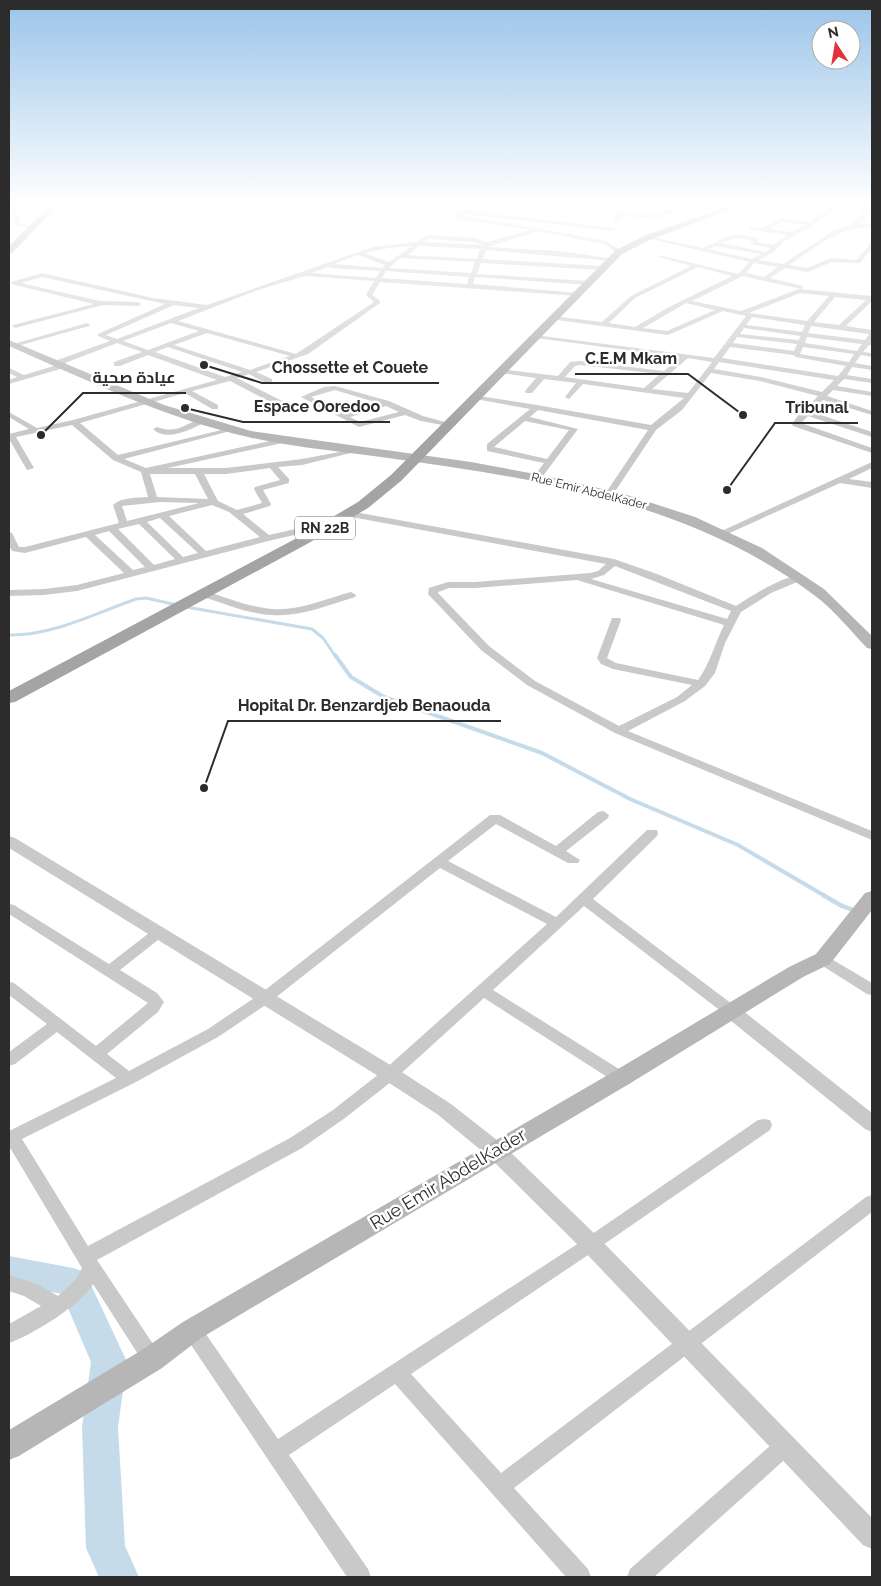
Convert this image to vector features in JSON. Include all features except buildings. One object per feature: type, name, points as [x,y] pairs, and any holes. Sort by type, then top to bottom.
[{"type":"main road","name":"RN 22B","points":[[9,698],[332,524],[375,497],[593,277]]},
{"type":"main road","name":"Rue Emir AbdelKader","points":[[13,346],[61,364],[148,402],[201,421],[284,440],[414,458],[537,478],[609,494],[647,505],[738,542],[799,578],[820,593],[872,645]]},
{"type":"main road","name":"Rue Emir AbdelKader","points":[[9,1446],[152,1359],[192,1330],[822,958],[871,899]]},
{"type":"street","points":[[11,283],[33,277]]},
{"type":"street","points":[[50,277],[169,303],[211,308]]},
{"type":"street","points":[[9,382],[296,277]]},
{"type":"street","points":[[332,277],[578,294]]},
{"type":"street","points":[[30,468],[10,436],[74,422],[148,402],[228,379],[297,356],[378,302],[369,295],[379,277]]},
{"type":"street","points":[[469,286],[474,277]]},
{"type":"street","points":[[503,277],[588,283]]},
{"type":"street","points":[[604,324],[633,296],[671,277]]},
{"type":"street","points":[[638,328],[685,301],[735,277]]},
{"type":"street","points":[[761,277],[800,289],[833,296],[871,298]]},
{"type":"street","points":[[797,277],[795,278],[800,289]]},
{"type":"street","points":[[11,283],[102,304],[138,304]]},
{"type":"street","points":[[66,295],[94,286]]},
{"type":"street","points":[[609,494],[653,428],[679,408],[690,396],[717,360],[746,314],[800,289]]},
{"type":"street","points":[[145,291],[173,296],[169,303],[156,312],[100,334],[228,379],[287,407]]},
{"type":"street","points":[[796,353],[809,323],[833,296]]},
{"type":"street","points":[[841,327],[871,298]]},
{"type":"street","points":[[685,301],[746,314],[841,327],[872,334],[869,343],[832,387],[805,412],[796,424],[872,451]]},
{"type":"street","points":[[15,326],[102,304]]},
{"type":"street","points":[[861,306],[872,308]]},
{"type":"street","points":[[552,318],[673,333],[722,309]]},
{"type":"street","points":[[175,322],[204,332],[297,356]]},
{"type":"street","points":[[13,346],[87,325]]},
{"type":"street","points":[[740,326],[869,343]]},
{"type":"street","points":[[116,364],[151,353],[167,345],[204,332]]},
{"type":"street","points":[[734,335],[800,343],[872,355]]},
{"type":"street","points":[[536,336],[872,381]]},
{"type":"street","points":[[727,344],[796,353],[798,356],[872,368]]},
{"type":"street","points":[[167,345],[250,372],[269,381]]},
{"type":"street","points":[[646,390],[686,356]]},
{"type":"street","points":[[560,378],[573,364],[580,363],[666,373]]},
{"type":"street","points":[[9,370],[24,378]]},
{"type":"street","points":[[709,370],[761,379],[871,412]]},
{"type":"street","points":[[502,371],[690,396]]},
{"type":"street","points":[[529,391],[542,376]]},
{"type":"street","points":[[569,397],[582,381]]},
{"type":"street","points":[[832,387],[872,394]]},
{"type":"street","points":[[406,412],[363,425],[352,423],[306,397],[335,388],[386,403],[406,412],[420,419],[448,424]]},
{"type":"street","points":[[186,390],[215,407]]},
{"type":"street","points":[[475,397],[653,428]]},
{"type":"street","points":[[344,417],[386,403]]},
{"type":"street","points":[[537,407],[490,446],[490,449],[549,462]]},
{"type":"street","points":[[805,412],[872,435]]},
{"type":"street","points":[[9,414],[37,431]]},
{"type":"street","points":[[524,418],[574,429],[537,478]]},
{"type":"street","points":[[157,429],[164,433],[182,430],[201,421]]},
{"type":"street","points":[[74,422],[116,458],[145,471],[200,472],[272,467],[354,451]]},
{"type":"street","points":[[116,458],[234,429]]},
{"type":"street","points":[[145,471],[284,440]]},
{"type":"street","points":[[720,534],[872,465]]},
{"type":"street","points":[[235,513],[264,506],[267,504],[258,489],[286,481],[272,467]]},
{"type":"street","points":[[145,471],[153,500]]},
{"type":"street","points":[[200,472],[214,502]]},
{"type":"street","points":[[840,480],[872,485]]},
{"type":"street","points":[[124,525],[117,504],[153,500],[214,502],[235,513],[267,538]]},
{"type":"street","points":[[9,535],[12,540],[12,546],[19,550],[214,502]]},
{"type":"street","points":[[349,514],[614,562],[737,610]]},
{"type":"street","points":[[163,516],[204,555]]},
{"type":"street","points":[[141,521],[182,561]]},
{"type":"street","points":[[9,592],[57,591],[131,574],[267,538],[332,524]]},
{"type":"street","points":[[110,528],[152,568]]},
{"type":"street","points":[[88,534],[131,574]]},
{"type":"street","points":[[614,562],[601,573],[576,577],[475,585],[448,585],[433,590],[433,594],[485,648],[531,683],[619,731],[872,836]]},
{"type":"street","points":[[576,577],[729,623]]},
{"type":"street","points":[[619,731],[681,699],[701,684],[709,674],[729,623],[737,610],[766,591],[799,578]]},
{"type":"street","points":[[199,596],[271,612],[301,610],[351,595]]},
{"type":"street","points":[[616,620],[602,658],[605,662],[613,666],[701,684]]},
{"type":"street","points":[[558,851],[603,815]]},
{"type":"street","points":[[152,1359],[88,1266],[10,1138],[128,1079],[212,1033],[265,998],[495,818],[573,860]]},
{"type":"street","points":[[9,1334],[63,1304],[83,1285],[88,1266],[296,1143],[339,1114],[390,1074],[584,899],[652,833]]},
{"type":"street","points":[[9,841],[390,1074],[444,1109],[495,1150],[591,1244],[872,1536]]},
{"type":"street","points":[[439,862],[556,924]]},
{"type":"street","points":[[584,899],[870,1120]]},
{"type":"street","points":[[9,908],[152,997],[156,1002],[153,1008],[96,1054]]},
{"type":"street","points":[[110,971],[158,933]]},
{"type":"street","points":[[822,958],[872,990]]},
{"type":"street","points":[[9,987],[128,1079]]},
{"type":"street","points":[[482,990],[621,1078]]},
{"type":"street","points":[[9,1060],[58,1024]]},
{"type":"street","points":[[276,1452],[591,1244],[764,1124]]},
{"type":"street","points":[[500,1486],[872,1202]]},
{"type":"street","points":[[9,1284],[30,1290],[63,1304]]},
{"type":"street","points":[[192,1330],[360,1577]]},
{"type":"street","points":[[398,1372],[580,1577]]},
{"type":"street","points":[[638,1577],[785,1446]]},
{"type":"waterway","points":[[9,635],[41,632],[58,628],[136,599],[146,598],[177,605]]},
{"type":"waterway","points":[[186,607],[312,629],[323,638],[336,657]]},
{"type":"waterway","points":[[335,655],[351,677],[384,697],[542,753],[630,799],[738,845],[825,896]]},
{"type":"waterway","points":[[823,895],[842,906],[856,911]]},
{"type":"waterway","points":[[9,1270],[73,1282],[109,1362],[100,1427],[106,1548],[119,1577]]},
{"type":"place","name":"Chossette et Couete","points":[[204,365]]},
{"type":"place","name":"Espace Ooredoo","points":[[185,408]]},
{"type":"place","name":"C.E.M Mkam","points":[[743,415]]},
{"type":"place","name":"عيادة صحية","points":[[41,435]]},
{"type":"place","name":"Tribunal","points":[[727,490]]},
{"type":"place","name":"Hopital Dr. Benzardjeb Benaouda","points":[[204,788]]}]
